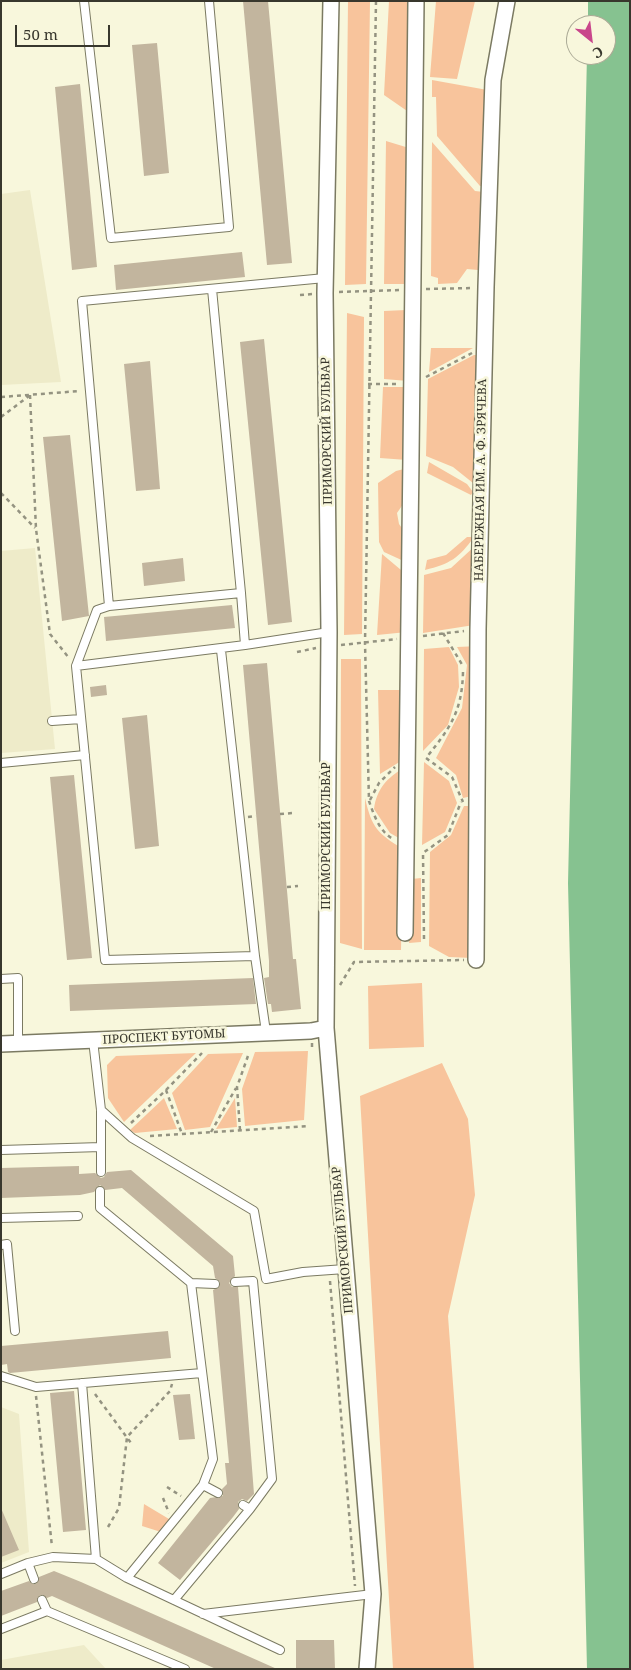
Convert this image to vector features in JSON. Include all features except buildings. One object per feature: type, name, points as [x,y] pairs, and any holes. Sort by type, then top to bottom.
[{"type":"street","name":"ПРИМОРСКИЙ БУЛЬВАР","points":[[330,1],[325,285],[329,639],[326,1028],[373,1594],[367,1669]]},
{"type":"street","points":[[405,933],[410,637],[416,1]]},
{"type":"street","name":"НАБЕРЕЖНАЯ ИМ. А. Ф. ЗРЯЧЕВА","points":[[476,960],[469,802],[478,629],[484,347],[493,80],[507,1]]},
{"type":"street","name":"ПРОСПЕКТ БУТОМЫ","points":[[1,1044],[326,1028]]},
{"type":"lane","points":[[84,1],[111,238],[229,226],[208,1]]},
{"type":"lane","points":[[109,606],[82,301],[212,289],[325,285]]},
{"type":"lane","points":[[212,289],[245,645]]},
{"type":"lane","points":[[241,593],[109,606],[97,610],[76,666],[105,960],[255,956]]},
{"type":"lane","points":[[76,666],[221,650],[245,645],[329,639]]},
{"type":"lane","points":[[221,650],[255,956],[266,1032]]},
{"type":"lane","points":[[52,721],[81,719]]},
{"type":"lane","points":[[1,763],[85,755]]},
{"type":"lane","points":[[1,979],[18,978],[18,1044]]},
{"type":"lane","points":[[93,1040],[101,1110],[101,1172]]},
{"type":"lane","points":[[101,1110],[132,1138],[254,1211],[266,1279]]},
{"type":"lane","points":[[1,1150],[101,1147]]},
{"type":"lane","points":[[100,1191],[100,1208],[191,1283],[216,1284]]},
{"type":"lane","points":[[1,1218],[78,1216]]},
{"type":"lane","points":[[1,1245],[7,1244],[15,1331]]},
{"type":"lane","points":[[235,1282],[253,1281],[303,1272],[345,1269]]},
{"type":"lane","points":[[174,1600],[247,1507],[272,1479],[253,1281]]},
{"type":"lane","points":[[127,1578],[203,1485],[213,1460],[191,1283]]},
{"type":"lane","points":[[1,1376],[36,1387],[202,1373]]},
{"type":"lane","points":[[82,1383],[96,1560]]},
{"type":"lane","points":[[203,1485],[218,1493]]},
{"type":"lane","points":[[1,1574],[28,1563],[52,1557],[96,1560],[127,1578],[280,1650]]},
{"type":"lane","points":[[28,1563],[34,1579]]},
{"type":"lane","points":[[203,1614],[373,1594]]},
{"type":"lane","points":[[42,1600],[47,1611],[184,1668]]},
{"type":"lane","points":[[1,1629],[47,1611]]},
{"type":"path","points":[[376,1],[365,643],[369,801],[375,818],[387,835],[406,846]]},
{"type":"path","points":[[300,295],[325,285],[370,291],[486,288]]},
{"type":"path","points":[[368,384],[411,384],[484,347]]},
{"type":"path","points":[[1,397],[90,391]]},
{"type":"path","points":[[1,417],[30,395]]},
{"type":"path","points":[[30,395],[36,529],[50,634],[76,666]]},
{"type":"path","points":[[1,493],[36,529]]},
{"type":"path","points":[[297,652],[329,639],[365,643],[478,629]]},
{"type":"path","points":[[424,939],[423,853],[448,835],[469,802],[452,778],[426,758],[451,726],[462,694],[463,666],[443,633]]},
{"type":"path","points":[[369,801],[385,776],[392,769],[408,760]]},
{"type":"path","points":[[280,814],[293,813]]},
{"type":"path","points":[[287,887],[298,886]]},
{"type":"path","points":[[326,1007],[354,962],[476,960]]},
{"type":"path","points":[[124,1130],[202,1053]]},
{"type":"path","points":[[211,1132],[237,1087],[249,1053]]},
{"type":"path","points":[[237,1087],[240,1130]]},
{"type":"path","points":[[166,1090],[182,1134]]},
{"type":"path","points":[[132,1138],[308,1126]]},
{"type":"path","points":[[330,1282],[356,1596]]},
{"type":"path","points":[[108,1527],[119,1508],[127,1437],[170,1391],[174,1375]]},
{"type":"path","points":[[36,1387],[52,1557]]},
{"type":"path","points":[[95,1394],[131,1443]]},
{"type":"path","points":[[168,1487],[189,1502]]},
{"type":"path","points":[[163,1498],[173,1522]]},
{"type":"shaded area","points":[[348,1],[370,1],[366,284],[345,285]]},
{"type":"shaded area","points":[[389,1],[415,1],[410,113],[384,95]]},
{"type":"shaded area","points":[[436,1],[475,1],[457,79],[430,77]]},
{"type":"shaded area","points":[[588,1],[630,1],[630,1669],[587,1669],[568,883],[587,65],[616,65],[616,15],[588,15]]},
{"type":"shaded area","points":[[432,80],[493,91],[490,186],[480,186],[437,136],[436,97],[432,97]]},
{"type":"shaded area","points":[[386,141],[409,148],[407,284],[384,284]]},
{"type":"shaded area","points":[[432,142],[475,191],[484,192],[479,285],[478,270],[467,269],[457,283],[438,284],[438,278],[431,276]]},
{"type":"shaded area","points":[[30,190],[61,382],[1,385],[1,194]]},
{"type":"shaded area","points":[[406,310],[408,381],[384,379],[384,311]]},
{"type":"shaded area","points":[[347,313],[364,317],[362,634],[344,635]]},
{"type":"shaded area","points":[[431,348],[473,348],[429,372]]},
{"type":"shaded area","points":[[474,355],[482,355],[478,487],[453,467],[426,456],[428,379]]},
{"type":"shaded area","points":[[383,387],[407,387],[407,460],[380,458]]},
{"type":"shaded area","points":[[429,462],[467,484],[473,492],[471,495],[427,473]]},
{"type":"shaded area","points":[[408,468],[408,497],[397,513],[399,524],[409,538],[408,563],[384,552],[379,542],[378,483],[396,471]]},
{"type":"shaded area","points":[[467,537],[474,537],[464,550],[453,559],[425,570],[427,560],[446,555]]},
{"type":"shaded area","points":[[476,545],[474,625],[423,633],[424,575],[451,568]]},
{"type":"shaded area","points":[[35,548],[55,749],[1,753],[1,551]]},
{"type":"shaded area","points":[[382,554],[407,575],[407,632],[377,635]]},
{"type":"shaded area","points":[[480,646],[472,796],[463,798],[456,775],[436,758],[462,708],[467,665],[457,647]]},
{"type":"shaded area","points":[[449,647],[458,665],[459,687],[448,725],[423,751],[424,649]]},
{"type":"shaded area","points":[[341,659],[361,659],[362,949],[340,943]]},
{"type":"shaded area","points":[[378,690],[405,690],[406,758],[380,774]]},
{"type":"shaded area","points":[[424,762],[449,781],[457,803],[445,832],[422,845]]},
{"type":"shaded area","points":[[405,767],[404,841],[390,833],[374,809],[380,789],[393,775]]},
{"type":"shaded area","points":[[365,798],[370,816],[377,829],[381,834],[403,849],[401,950],[364,950]]},
{"type":"shaded area","points":[[464,806],[473,806],[472,958],[449,957],[429,946],[430,852],[451,835]]},
{"type":"shaded area","points":[[421,878],[421,942],[409,943],[412,879]]},
{"type":"shaded area","points":[[422,983],[424,1047],[369,1049],[368,986]]},
{"type":"shaded area","points":[[308,1051],[304,1120],[245,1126],[242,1089],[255,1052]]},
{"type":"shaded area","points":[[196,1053],[124,1122],[108,1098],[107,1065],[116,1056]]},
{"type":"shaded area","points":[[243,1053],[210,1127],[185,1130],[172,1093],[208,1054]]},
{"type":"shaded area","points":[[442,1063],[468,1119],[475,1195],[448,1316],[474,1669],[393,1669],[360,1096]]},
{"type":"shaded area","points":[[164,1098],[177,1129],[135,1133],[130,1130]]},
{"type":"shaded area","points":[[235,1098],[237,1127],[216,1129]]},
{"type":"shaded area","points":[[1,1407],[19,1414],[29,1552],[1,1563]]},
{"type":"shaded area","points":[[144,1504],[169,1519],[161,1532],[142,1526]]},
{"type":"shaded area","points":[[84,1645],[106,1669],[1,1669],[1,1660]]}]
